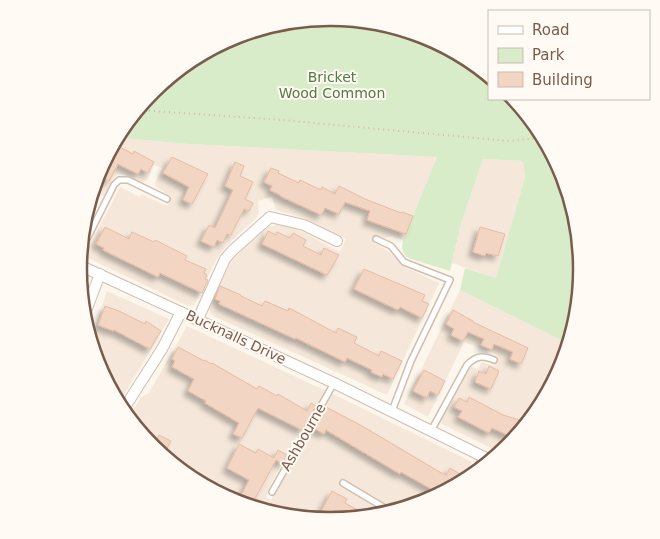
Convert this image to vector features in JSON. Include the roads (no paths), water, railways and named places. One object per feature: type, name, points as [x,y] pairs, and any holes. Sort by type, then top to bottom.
[{"type":"street","points":[[198,319],[225,259],[257,227],[270,217],[304,225],[337,241]]},
{"type":"street","name":"Bucknalls Drive","points":[[87,268],[392,411],[482,459]]},
{"type":"street","points":[[89,303],[100,274]]},
{"type":"street","points":[[127,404],[170,336],[181,312]]},
{"type":"lane","points":[[90,232],[114,185],[119,180],[128,180],[167,199]]},
{"type":"lane","points":[[376,239],[391,246],[404,262],[450,280],[411,361],[392,411]]},
{"type":"lane","points":[[431,431],[467,365],[474,358],[480,356],[494,360]]},
{"type":"lane","name":"Ashbourne","points":[[272,492],[334,383]]},
{"type":"lane","points":[[343,483],[382,507]]},
{"type":"park label","name":"Bricket Wood Common","points":[[332,86]]}]
